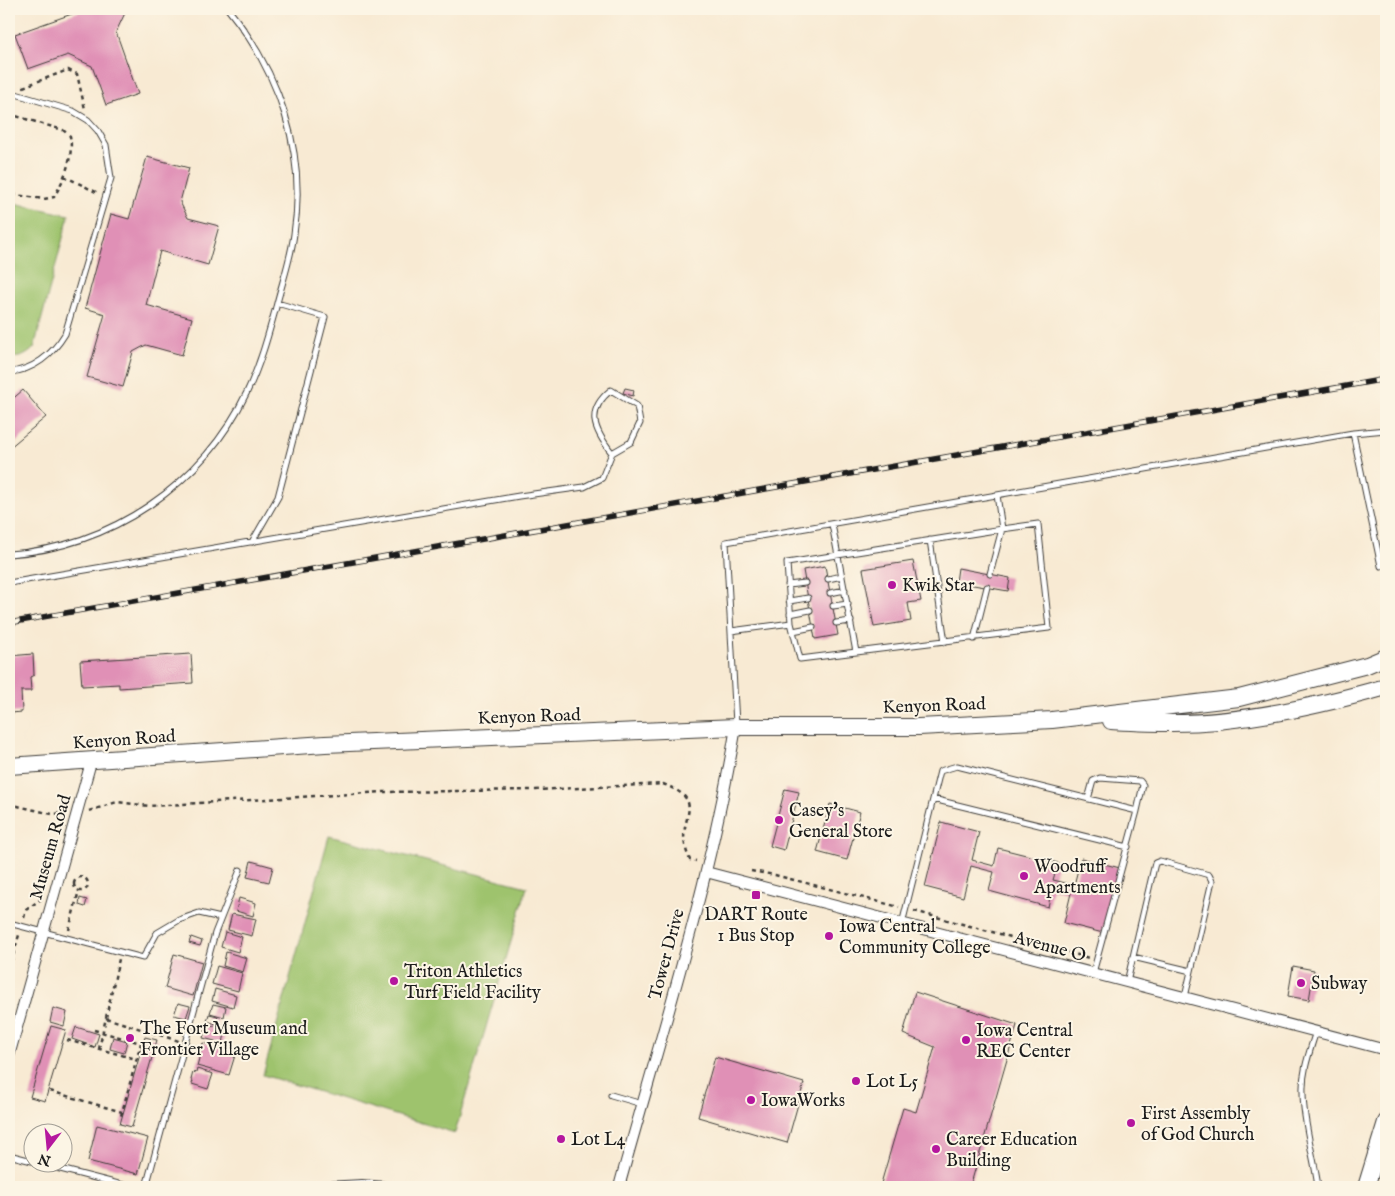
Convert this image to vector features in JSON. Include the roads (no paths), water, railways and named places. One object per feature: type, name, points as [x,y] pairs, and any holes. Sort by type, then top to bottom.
[{"type":"main road","name":"Kenyon Road","points":[[9,766],[91,762],[325,744],[736,728],[919,727],[1052,720],[1239,698],[1367,665],[1386,657]]},
{"type":"main road","name":"Kenyon Road","points":[[1052,720],[1174,723],[1240,717],[1314,704],[1386,687]]},
{"type":"main road","points":[[1366,1187],[1386,1122]]},
{"type":"street","name":"Tower Drive","points":[[619,1187],[707,868],[725,795],[736,728]]},
{"type":"street","name":"Museum Road","points":[[9,1056],[91,762]]},
{"type":"street","name":"Avenue O","points":[[707,868],[902,924],[1386,1050]]},
{"type":"street","points":[[326,1187],[362,1185],[385,1187]]},
{"type":"lane","points":[[9,554],[60,546],[120,524],[169,492],[190,474],[212,448],[247,393],[277,303],[294,233],[297,202],[291,139],[284,105],[274,80],[245,30],[228,9]]},
{"type":"lane","points":[[9,92],[73,111],[88,120],[98,131],[106,145],[110,178],[65,334],[56,349],[36,364],[20,372],[9,372]]},
{"type":"lane","points":[[252,542],[278,497],[325,317],[277,303]]},
{"type":"lane","points":[[9,583],[518,496],[584,487],[602,478],[612,453],[631,442],[640,423],[637,406],[611,390],[599,400],[594,416],[599,437],[612,453]]},
{"type":"lane","points":[[736,728],[726,542],[1353,433],[1386,430]]},
{"type":"lane","points":[[1353,433],[1381,566],[1386,564]]},
{"type":"lane","points":[[990,574],[1002,529],[997,495]]},
{"type":"lane","points":[[832,524],[856,652]]},
{"type":"lane","points":[[1038,524],[1049,628],[974,639],[800,659],[791,623],[787,563],[1002,529],[1038,524]]},
{"type":"lane","points":[[930,540],[945,642]]},
{"type":"lane","points":[[828,578],[842,576]]},
{"type":"lane","points":[[788,585],[805,584]]},
{"type":"lane","points":[[974,639],[987,587]]},
{"type":"lane","points":[[830,593],[845,590]]},
{"type":"lane","points":[[789,601],[808,598]]},
{"type":"lane","points":[[833,606],[848,604]]},
{"type":"lane","points":[[790,614],[810,610]]},
{"type":"lane","points":[[836,623],[851,621]]},
{"type":"lane","points":[[731,631],[791,623]]},
{"type":"lane","points":[[793,630],[813,627]]},
{"type":"lane","points":[[902,924],[940,771],[957,766],[1137,811]]},
{"type":"lane","points":[[1088,799],[1093,781],[1100,778],[1140,781],[1143,785],[1093,974]]},
{"type":"lane","points":[[933,798],[1128,847]]},
{"type":"lane","points":[[1127,982],[1155,863],[1160,861],[1209,875],[1212,880],[1184,998]]},
{"type":"lane","points":[[146,1187],[221,918],[240,870]]},
{"type":"lane","points":[[9,923],[143,958],[157,933],[179,920],[199,913],[221,918]]},
{"type":"lane","points":[[1133,956],[1191,971]]},
{"type":"lane","points":[[1316,1031],[1306,1065],[1303,1090],[1304,1114],[1318,1187]]},
{"type":"lane","points":[[611,1095],[642,1104]]},
{"type":"lane","points":[[9,1155],[22,1158]]},
{"type":"lane","points":[[72,1172],[130,1187]]},
{"type":"railway","points":[[9,623],[1386,379]]},
{"type":"place","name":"Kwik Star","points":[[892,585]]},
{"type":"place","name":"Casey's General Store","points":[[779,820]]},
{"type":"place","name":"Woodruff Apartments","points":[[1024,876]]},
{"type":"place","name":"DART Route 1 Bus Stop","points":[[756,895]]},
{"type":"place","name":"Iowa Central Community College","points":[[829,936]]},
{"type":"place","name":"Triton Athletics Turf Field Facility","points":[[394,981]]},
{"type":"place","name":"Subway","points":[[1301,983]]},
{"type":"place","name":"The Fort Museum and Frontier Village","points":[[130,1038]]},
{"type":"place","name":"Iowa Central REC Center","points":[[966,1040]]},
{"type":"place","name":"Lot L5","points":[[856,1081]]},
{"type":"place","name":"IowaWorks","points":[[751,1100]]},
{"type":"place","name":"First Assembly of God Church","points":[[1131,1123]]},
{"type":"place","name":"Lot L4","points":[[561,1139]]},
{"type":"place","name":"Career Education Building","points":[[936,1149]]}]
